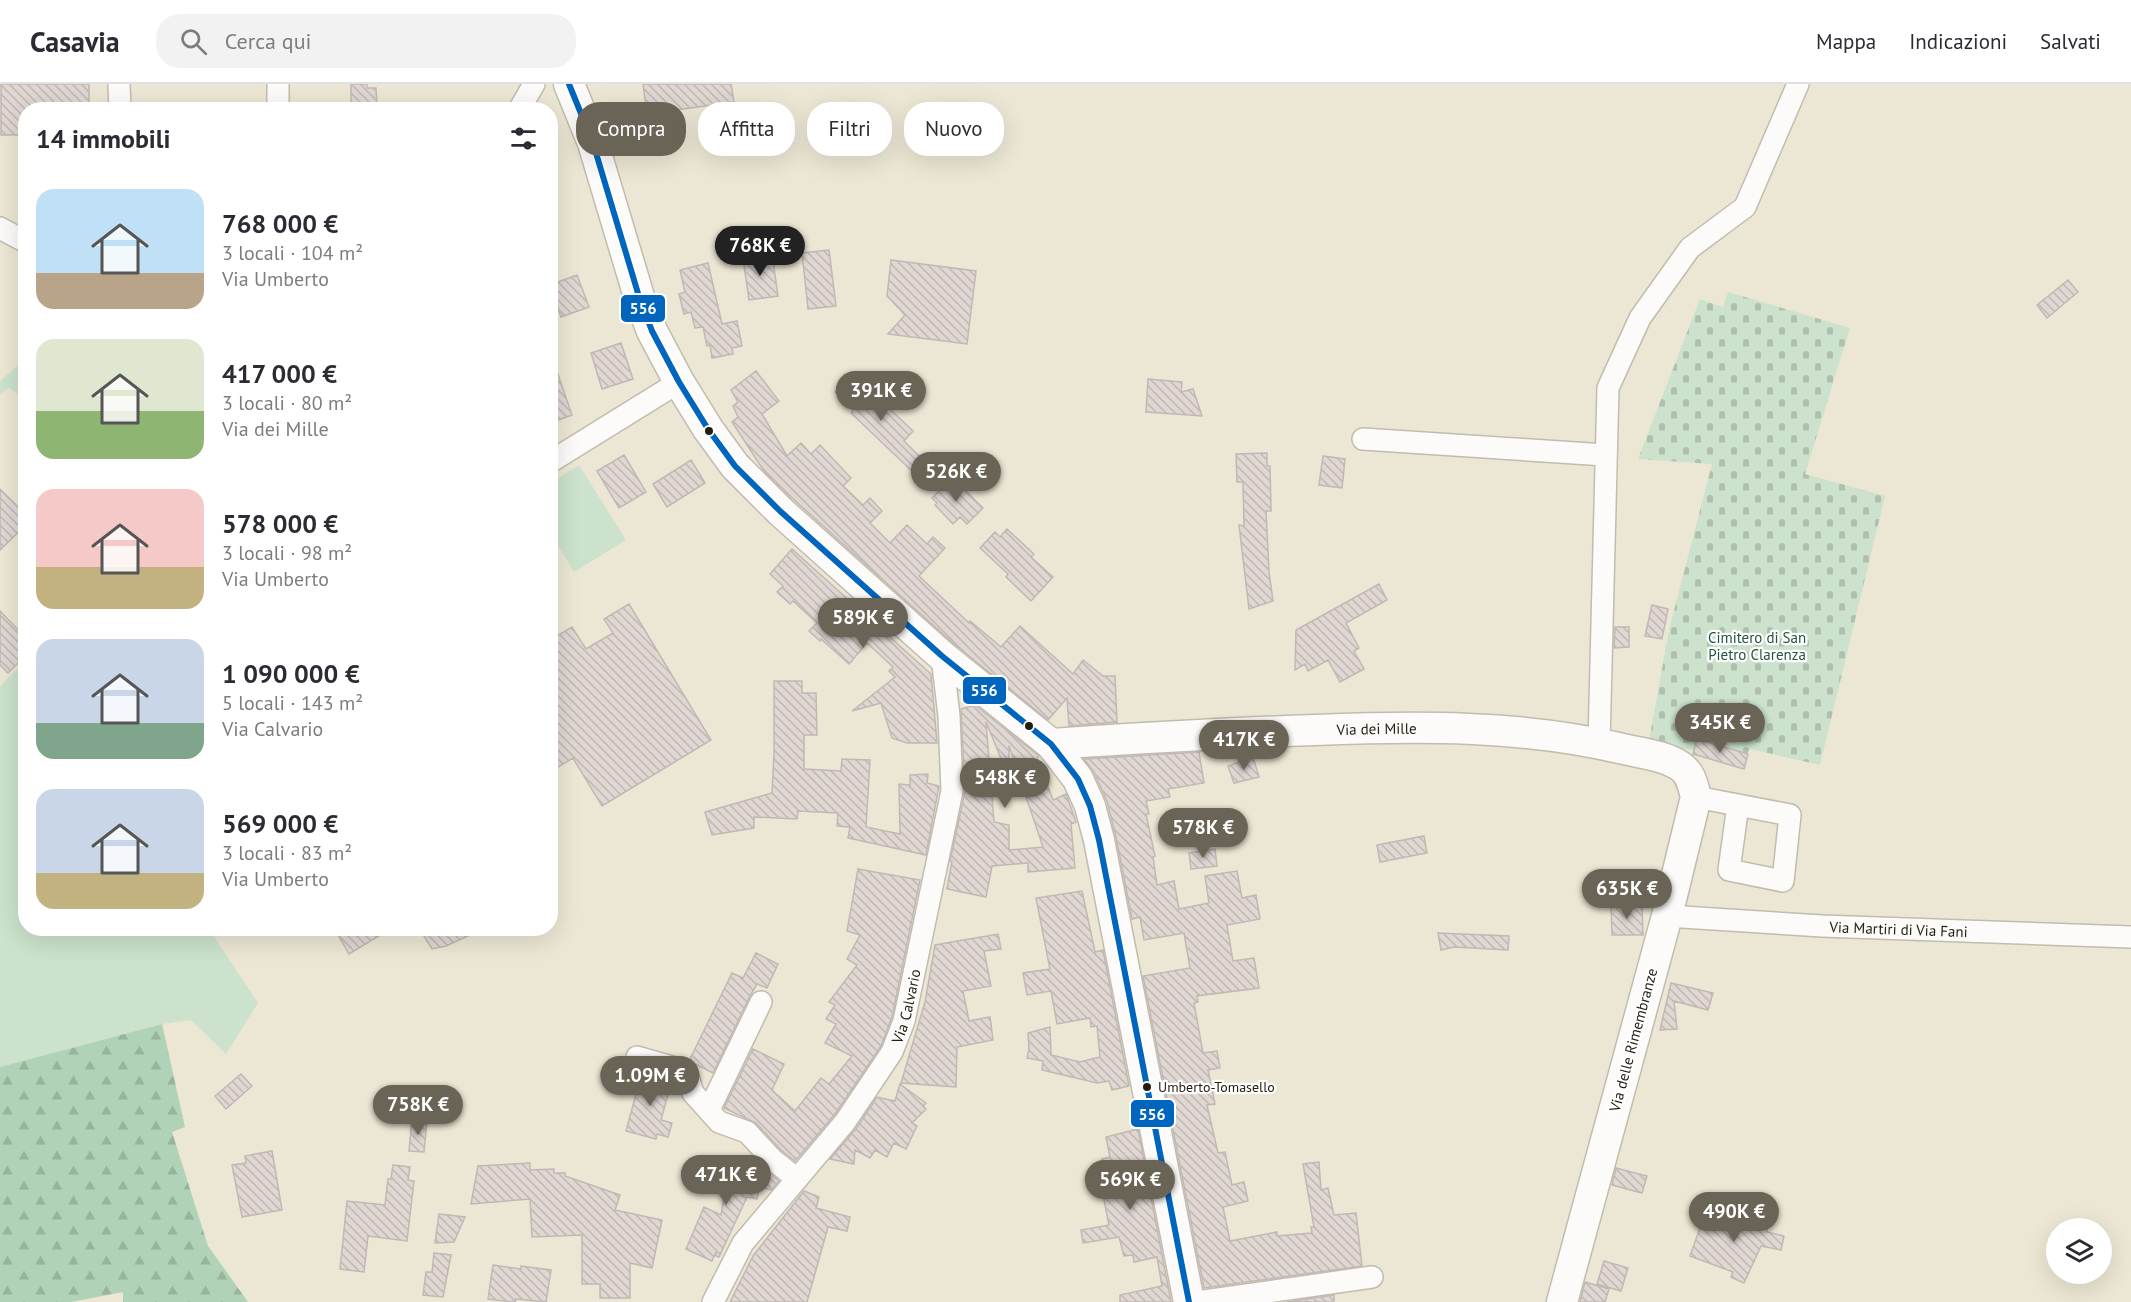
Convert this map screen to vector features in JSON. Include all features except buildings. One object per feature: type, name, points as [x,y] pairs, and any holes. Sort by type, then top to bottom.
[{"type":"main road","points":[[569,84],[594,143],[640,300],[652,330],[679,382],[708,429],[735,466],[780,511],[942,656],[1051,744],[1078,779],[1090,806],[1099,840],[1190,1302]]},
{"type":"main road","name":"Via dei Mille","points":[[1051,744],[1192,735],[1376,728],[1519,731],[1599,744],[1669,760],[1682,767],[1693,788]]},
{"type":"main road","name":"Via delle Rimembranze","points":[[1562,1302],[1667,916],[1693,788]]},
{"type":"street","points":[[119,84],[120,102]]},
{"type":"street","points":[[278,84],[278,102]]},
{"type":"street","points":[[524,102],[534,84]]},
{"type":"street","points":[[1599,744],[1608,388],[1640,318],[1690,248],[1745,207],[1798,84]]},
{"type":"street","points":[[0,228],[18,238]]},
{"type":"street","points":[[558,457],[679,382]]},
{"type":"street","points":[[1363,440],[1605,455]]},
{"type":"street","name":"Via Calvario","points":[[713,1302],[743,1243],[845,1122],[892,1052],[904,1022],[952,791],[942,656]]},
{"type":"street","points":[[948,716],[954,704],[964,694],[981,688]]},
{"type":"street","points":[[1693,788],[1738,805]]},
{"type":"street","name":"Via Martiri di Via Fani","points":[[1667,916],[1835,926],[2131,937]]},
{"type":"street","points":[[709,1110],[761,1002]]},
{"type":"street","points":[[637,1057],[686,1071],[693,1093],[719,1122],[747,1132],[772,1159],[797,1179]]},
{"type":"street","points":[[1197,1302],[1372,1277]]},
{"type":"green space","name":"Cimitero di San Pietro Clarenza","points":[[1728,292],[1850,328],[1805,474],[1885,496],[1820,765],[1750,749],[1742,761],[1649,741],[1669,630],[1712,464],[1638,459],[1700,299],[1723,307]]},
{"type":"green space","points":[[18,367],[18,394],[9,388],[0,394],[0,381]]},
{"type":"green space","points":[[579,465],[626,540],[574,572],[558,546],[558,478]]},
{"type":"green space","points":[[18,668],[18,936],[214,936],[258,1003],[226,1054],[191,1020],[162,1024],[0,1067],[0,686]]},
{"type":"green space","points":[[162,1024],[185,1127],[172,1132],[208,1246],[248,1302],[123,1302],[123,1292],[71,1302],[0,1302],[0,1067]]},
{"type":"transit line","name":"556","points":[[569,84],[593,143],[640,300],[652,331],[679,382],[708,429],[735,466],[780,511],[942,656],[1051,744],[1078,779],[1090,806],[1099,840],[1189,1302]]},
{"type":"place","name":"Umberto-Tomasello","points":[[1147,1087]]}]
